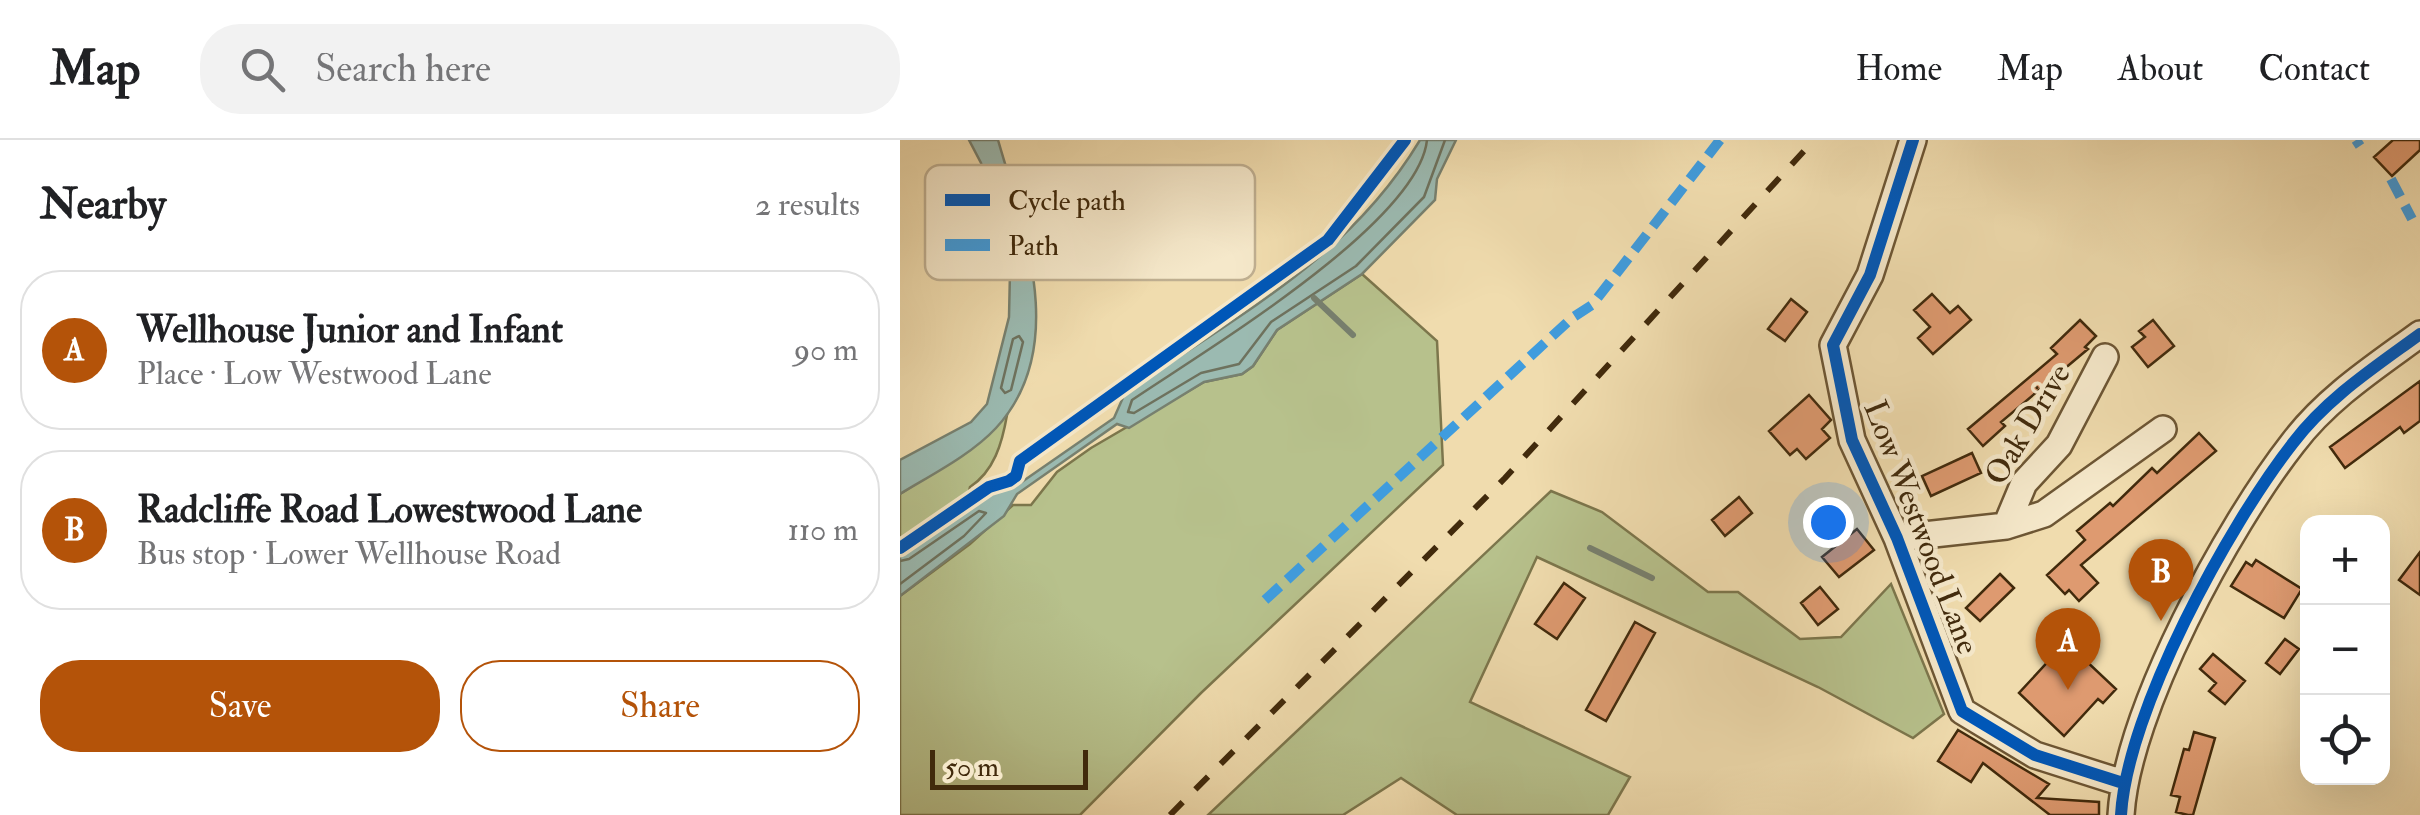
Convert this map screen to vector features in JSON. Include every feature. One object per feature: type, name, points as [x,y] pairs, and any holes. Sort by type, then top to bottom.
[{"type":"street","name":"Low Westwood Lane","points":[[1913,140],[1870,275],[1832,345],[1852,440],[1896,538],[1962,711],[2034,756],[2123,784]]},
{"type":"street","points":[[2121,815],[2123,784],[2135,740],[2230,536],[2294,442],[2343,390],[2420,334]]},
{"type":"street","name":"Oak Drive","points":[[2006,526],[2024,482],[2059,445],[2105,357]]},
{"type":"street","name":"Oak Drive","points":[[1896,538],[2006,526],[2044,514],[2163,429]]},
{"type":"green space","points":[[1362,274],[1437,341],[1443,465],[1201,693],[1080,815],[900,815],[900,596],[970,544],[1013,505],[1031,505],[1057,472],[1091,448],[1204,382],[1242,374],[1253,366],[1277,330]]},
{"type":"green space","points":[[1007,415],[996,456],[970,487],[968,495],[900,541],[900,494],[964,453]]},
{"type":"green space","points":[[1551,491],[1602,512],[1708,592],[1738,592],[1800,639],[1841,637],[1891,584],[1944,714],[1913,738],[1818,687],[1537,557],[1470,702],[1630,777],[1608,815],[1457,815],[1401,778],[1343,815],[1208,815]]},
{"type":"water","points":[[969,140],[998,140],[1005,165],[981,163]]},
{"type":"water","points":[[1420,140],[1456,140],[1437,179],[1435,200],[1362,274],[1277,330],[1253,366],[1242,374],[1204,382],[1129,428],[1117,424],[1017,494],[1004,516],[900,596],[900,554],[987,493],[1013,488],[1114,418],[1125,393],[1288,282],[1359,219]]},
{"type":"water","points":[[1010,280],[1033,280],[1036,325],[1031,362],[1018,396],[986,438],[900,494],[900,460],[971,422],[987,404],[1009,317]]},
{"type":"building","points":[[2393,140],[2420,140],[2420,150],[2392,176],[2374,157]]},
{"type":"building","points":[[1932,294],[1950,313],[1958,306],[1971,320],[1933,354],[1918,338],[1930,327],[1914,310]]},
{"type":"building","points":[[1791,299],[1807,312],[1785,341],[1768,329]]},
{"type":"building","points":[[2080,320],[2096,336],[2085,347],[2088,349],[2001,422],[2005,426],[1983,446],[1968,429],[2057,354],[2051,348]]},
{"type":"building","points":[[2153,320],[2174,346],[2148,367],[2132,347],[2145,337],[2139,331]]},
{"type":"building","points":[[2420,381],[2420,421],[2404,433],[2400,427],[2345,468],[2330,447]]},
{"type":"building","points":[[1809,395],[1831,420],[1822,429],[1830,438],[1806,459],[1797,449],[1790,455],[1769,431]]},
{"type":"building","points":[[2199,433],[2216,451],[2081,565],[2098,583],[2079,601],[2069,590],[2065,594],[2047,575],[2085,540],[2077,531],[2110,503],[2113,506],[2152,468],[2157,473]]},
{"type":"building","points":[[1972,453],[1981,473],[1931,496],[1922,476]]},
{"type":"building","points":[[1739,497],[1752,513],[1725,536],[1712,520]]},
{"type":"building","points":[[1857,529],[1874,550],[1839,577],[1822,557]]},
{"type":"building","points":[[2420,552],[2420,595],[2399,580]]},
{"type":"building","points":[[2256,560],[2300,588],[2284,618],[2231,586],[2246,562],[2252,566]]},
{"type":"building","points":[[2000,574],[2014,588],[1980,621],[1966,608]]},
{"type":"building","points":[[1564,583],[1585,598],[1557,639],[1535,624]]},
{"type":"building","points":[[1820,587],[1838,609],[1818,625],[1801,603]]},
{"type":"building","points":[[1635,622],[1655,633],[1606,721],[1586,710]]},
{"type":"building","points":[[2285,639],[2299,649],[2280,674],[2266,663]]},
{"type":"building","points":[[2066,642],[2116,689],[2103,703],[2098,699],[2064,736],[2019,693]]},
{"type":"building","points":[[2213,654],[2245,681],[2225,704],[2209,691],[2216,683],[2200,669]]},
{"type":"building","points":[[1958,730],[2049,784],[2037,798],[2099,802],[2099,815],[2050,815],[1983,763],[1971,782],[1938,761]]},
{"type":"building","points":[[2194,732],[2215,738],[2193,815],[2188,815],[2176,812],[2180,797],[2171,795],[2184,749],[2189,750]]},
{"type":"waterway","points":[[1314,298],[1353,335]]},
{"type":"waterway","points":[[1590,548],[1652,578]]},
{"type":"railway","points":[[1170,815],[1505,478],[1814,140]]},
{"type":"marked path","points":[[1265,600],[1572,318],[1592,305],[1720,140]]},
{"type":"marked path","points":[[2356,140],[2360,146]]},
{"type":"marked path","points":[[2391,179],[2412,219]]},
{"type":"cycle path","points":[[900,548],[989,487],[1016,476],[1020,461],[1328,240],[1405,140]]},
{"type":"cycle path","points":[[1913,140],[1870,275],[1833,345],[1852,440],[1897,538],[1962,711],[2035,755],[2123,783]]},
{"type":"cycle path","points":[[2121,815],[2127,773],[2161,673],[2240,522],[2306,427],[2352,384],[2420,334]]},
{"type":"place","name":"Radcliffe Road Lowestwood Lane","points":[[2161,621]]},
{"type":"place","name":"Wellhouse Junior and Infant","points":[[2068,690]]}]
